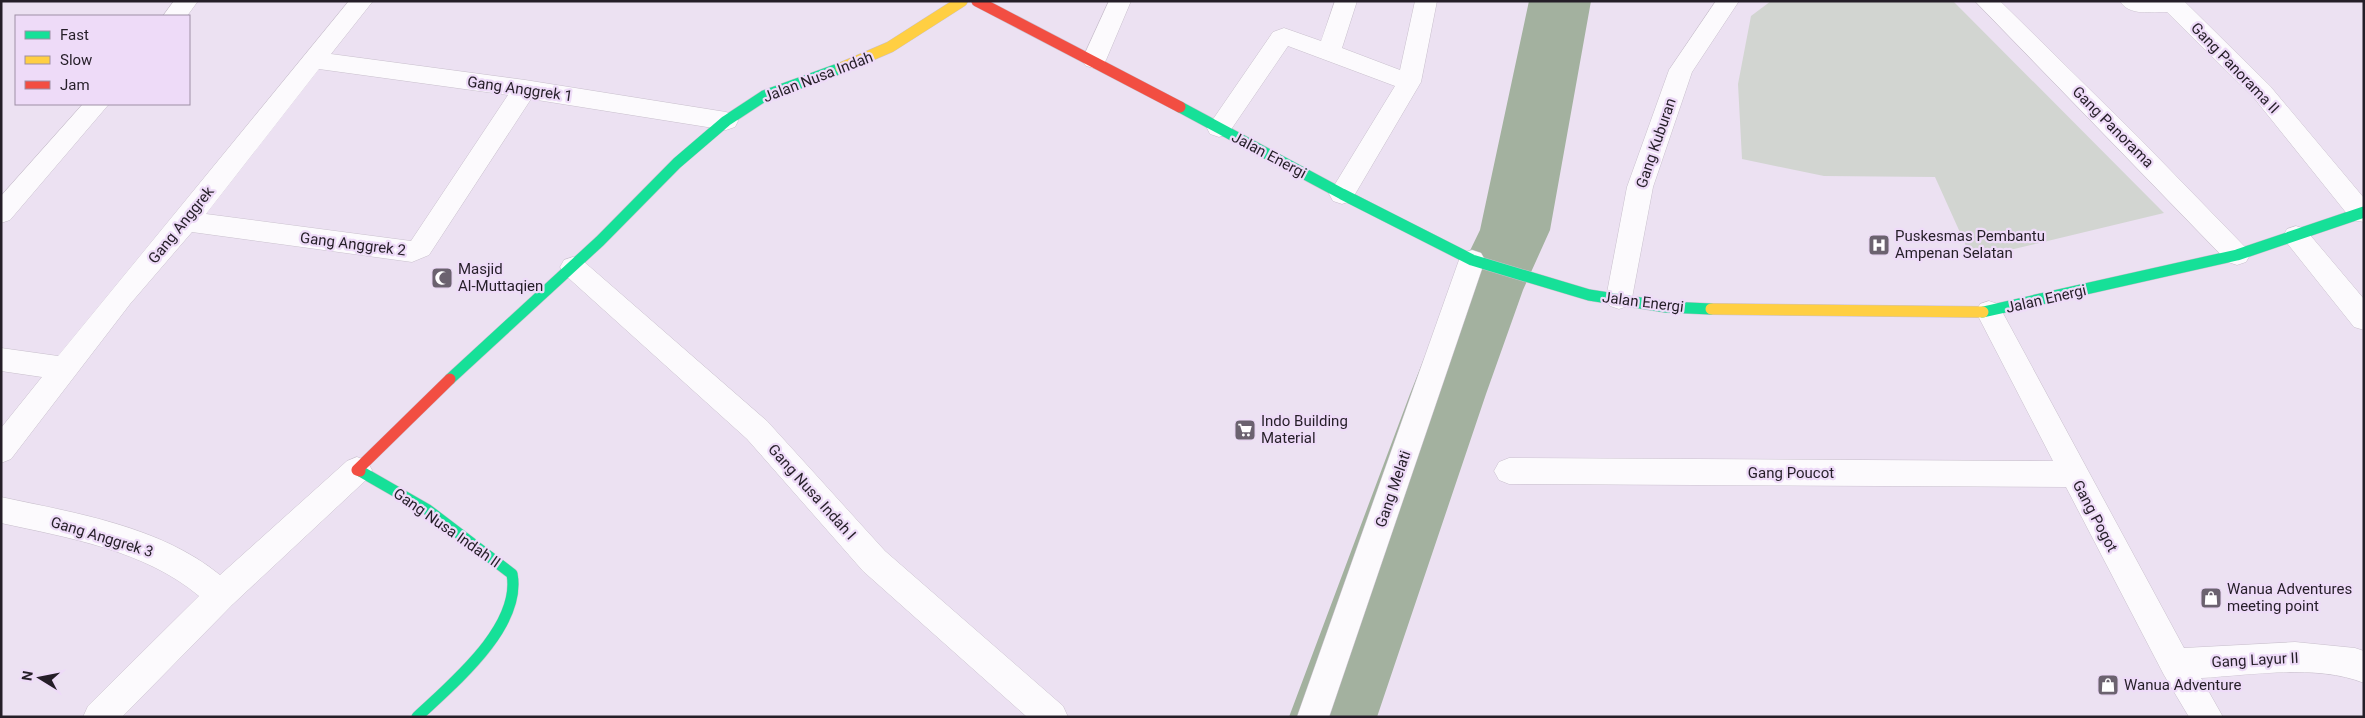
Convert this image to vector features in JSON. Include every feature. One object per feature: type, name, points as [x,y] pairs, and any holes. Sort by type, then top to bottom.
[{"type":"main road","name":"Jalan Nusa Indah","points":[[573,267],[676,163],[726,121],[764,96],[872,56],[900,43],[962,1]]},
{"type":"main road","name":"Jalan Energi","points":[[977,1],[1094,60],[1342,194],[1476,262],[1588,295],[1618,298],[1666,307],[1820,311],[1914,308],[1989,312],[2237,255],[2362,212]]},
{"type":"main road","points":[[357,470],[478,352],[541,293],[573,267]]},
{"type":"main road","name":"Gang Nusa Indah II","points":[[357,470],[428,510],[512,574],[514,593],[500,626],[451,683],[417,717]]},
{"type":"street","points":[[175,15],[187,1]]},
{"type":"street","name":"Gang Anggrek","points":[[1,450],[121,296],[186,220],[362,1]]},
{"type":"street","points":[[1094,60],[1120,1]]},
{"type":"street","points":[[1328,51],[1346,1]]},
{"type":"street","points":[[1342,194],[1410,82],[1426,1]]},
{"type":"street","name":"Gang Kuburan","points":[[1618,298],[1640,187],[1681,70],[1728,1]]},
{"type":"street","name":"Gang Panorama","points":[[1986,1],[2131,144],[2237,255]]},
{"type":"street","name":"Gang Panorama II","points":[[2131,1],[2141,4],[2162,2],[2175,6],[2262,92],[2362,212]]},
{"type":"street","points":[[1218,128],[1281,38],[1288,37],[1410,82]]},
{"type":"street","name":"Gang Anggrek 1","points":[[314,60],[525,88],[726,121]]},
{"type":"street","name":"Gang Anggrek 2","points":[[186,220],[412,252],[420,248],[525,88]]},
{"type":"street","points":[[3,209],[96,105]]},
{"type":"street","points":[[2296,236],[2364,319]]},
{"type":"street","name":"Gang Melati","points":[[1313,717],[1476,262]]},
{"type":"street","name":"Gang Nusa Indah I","points":[[573,267],[757,430],[874,561],[1052,717]]},
{"type":"street","name":"Gang Pogot","points":[[1989,312],[2175,664],[2207,717]]},
{"type":"street","points":[[1,359],[65,369]]},
{"type":"street","points":[[99,717],[221,595],[357,470]]},
{"type":"street","name":"Gang Poucot","points":[[1510,472],[2073,474]]},
{"type":"street","name":"Gang Anggrek 3","points":[[1,510],[60,523],[134,544],[171,560],[206,580],[221,595]]},
{"type":"street","name":"Gang Layur II","points":[[2175,664],[2295,657],[2355,663],[2364,668]]},
{"type":"shaded area","points":[[1771,1],[1953,1],[2164,213],[1972,259],[1935,177],[1824,176],[1742,159],[1738,84],[1751,16]]},
{"type":"waterway","points":[[1333,717],[1448,394],[1487,290],[1515,230],[1560,1]]},
{"type":"traffic: fast","points":[[450,379],[600,241],[677,163],[726,121],[764,96],[841,68]]},
{"type":"traffic: fast","points":[[1180,107],[1342,194],[1472,260],[1589,295],[1666,307],[1711,309]]},
{"type":"traffic: fast","points":[[1983,312],[2237,255],[2364,212]]},
{"type":"traffic: fast","points":[[360,471],[428,510],[512,574],[514,593],[509,609],[500,626],[474,660],[417,717]]},
{"type":"traffic: slow","points":[[841,68],[890,47],[962,1]]},
{"type":"traffic: slow","points":[[1711,309],[1983,312]]},
{"type":"traffic: jam","points":[[977,1],[1180,107]]},
{"type":"traffic: jam","points":[[360,471],[357,470],[450,379]]},
{"type":"place","name":"Puskesmas Pembantu Ampenan Selatan","points":[[1879,245]]},
{"type":"place","name":"Masjid Al-Muttaqien","points":[[442,278]]},
{"type":"place","name":"Indo Building Material","points":[[1245,430]]},
{"type":"place","name":"Wanua Adventures meeting point","points":[[2211,598]]},
{"type":"place","name":"Wanua Adventure","points":[[2108,685]]}]
